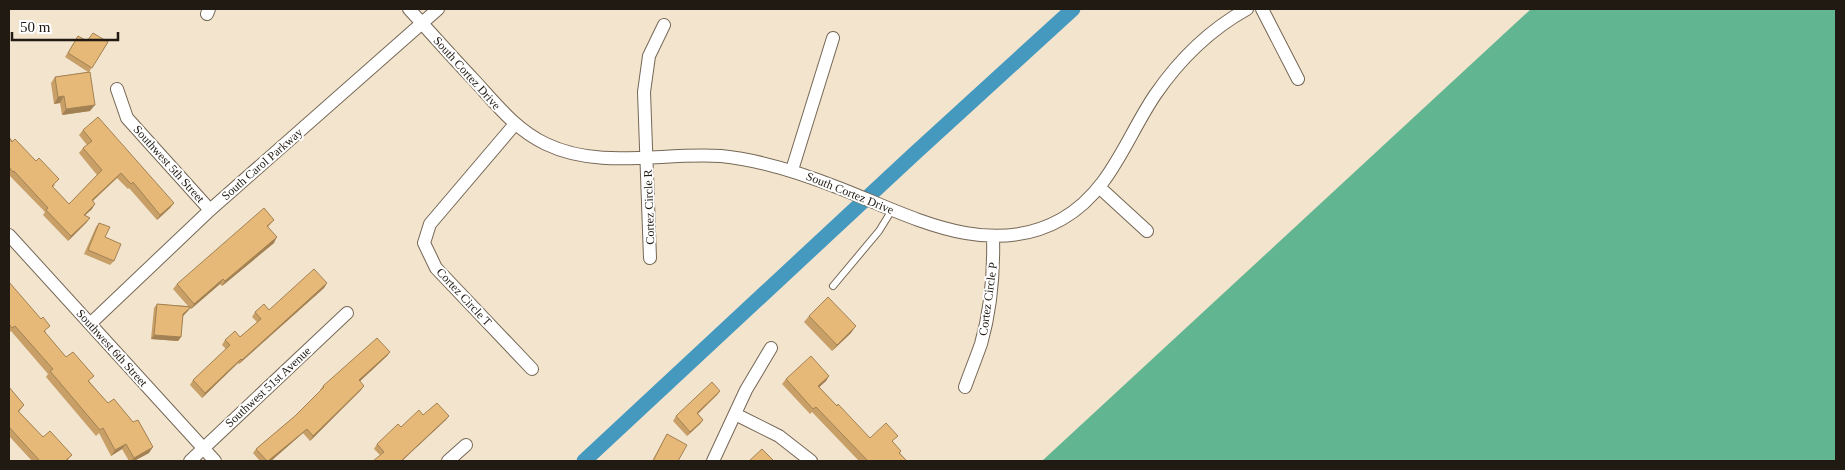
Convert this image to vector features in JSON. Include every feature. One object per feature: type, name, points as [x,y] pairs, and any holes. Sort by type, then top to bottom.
[{"type":"street","name":"South Cortez Drive","points":[[409,9],[515,124],[544,144],[570,154],[597,157],[722,156],[749,160],[792,170],[934,225],[963,233],[993,237],[1029,232],[1052,224],[1075,210],[1100,187],[1112,170],[1155,95],[1182,61],[1214,31],[1248,9]]},
{"type":"street","name":"South Carol Parkway","points":[[90,324],[210,210],[438,9]]},
{"type":"street","points":[[1262,9],[1298,79]]},
{"type":"street","name":"Cortez Circle R","points":[[650,258],[644,122],[646,83],[649,56],[664,24]]},
{"type":"street","points":[[792,170],[833,38]]},
{"type":"street","name":"Southwest 5th Street","points":[[117,89],[127,118],[210,210]]},
{"type":"street","name":"Cortez Circle T","points":[[515,124],[430,224],[424,243],[436,268],[532,369]]},
{"type":"street","points":[[1100,187],[1147,232]]},
{"type":"street","name":"Southwest 6th Street","points":[[9,235],[215,461]]},
{"type":"street","name":"Cortez Circle P","points":[[965,387],[980,345],[988,313],[994,254],[993,237]]},
{"type":"street","name":"Southwest 51st Avenue","points":[[190,461],[347,313]]},
{"type":"street","points":[[714,461],[746,390],[771,348]]},
{"type":"street","points":[[735,414],[779,436],[811,461]]},
{"type":"street","points":[[448,461],[466,445]]},
{"type":"lane","points":[[833,286],[879,231],[887,208]]},
{"type":"green space","points":[[1531,9],[1836,9],[1836,461],[1042,461]]},
{"type":"building","points":[[93,33],[108,42],[92,68],[68,53],[78,36],[87,41]]},
{"type":"building","points":[[90,72],[95,105],[66,109],[64,96],[58,97],[55,77]]},
{"type":"building","points":[[98,117],[174,203],[160,215],[133,182],[131,184],[121,173],[92,200],[95,204],[84,215],[90,218],[71,236],[46,210],[48,208],[9,167],[9,137],[12,142],[15,139],[36,161],[39,158],[59,179],[52,186],[69,204],[102,170],[83,148],[92,141],[83,130]]},
{"type":"building","points":[[264,208],[274,220],[267,226],[277,237],[225,281],[223,279],[194,304],[177,284]]},
{"type":"building","points":[[99,223],[110,227],[105,237],[121,244],[114,261],[88,250]]},
{"type":"building","points":[[314,269],[327,283],[205,393],[193,380],[230,345],[225,340],[235,331],[240,337],[261,319],[255,312],[264,304],[269,310]]},
{"type":"building","points":[[9,282],[41,319],[43,317],[50,326],[44,331],[66,357],[73,352],[94,376],[88,381],[108,403],[114,399],[133,422],[138,420],[153,447],[134,458],[126,444],[115,450],[103,428],[100,430],[50,371],[53,369],[15,326],[12,328],[9,324]]},
{"type":"building","points":[[828,297],[856,326],[837,345],[809,316]]},
{"type":"building","points":[[157,304],[191,307],[183,314],[181,337],[154,335]]},
{"type":"building","points":[[377,338],[390,352],[359,380],[364,386],[313,436],[307,429],[267,461],[256,449],[295,416],[323,386]]},
{"type":"building","points":[[811,356],[829,376],[818,386],[870,438],[886,423],[898,436],[892,441],[901,451],[899,453],[907,461],[868,461],[816,407],[813,409],[786,379]]},
{"type":"building","points":[[712,382],[720,391],[697,413],[703,420],[690,432],[676,416]]},
{"type":"building","points":[[9,387],[24,405],[18,411],[43,437],[50,431],[72,455],[65,461],[40,461],[9,427]]},
{"type":"building","points":[[437,403],[449,416],[401,461],[373,461],[384,452],[377,444],[398,424],[401,427],[419,410],[423,415]]},
{"type":"building","points":[[667,434],[687,445],[678,461],[653,461]]},
{"type":"building","points":[[762,449],[774,461],[749,461]]},
{"type":"waterway","points":[[584,461],[1073,9]]}]
